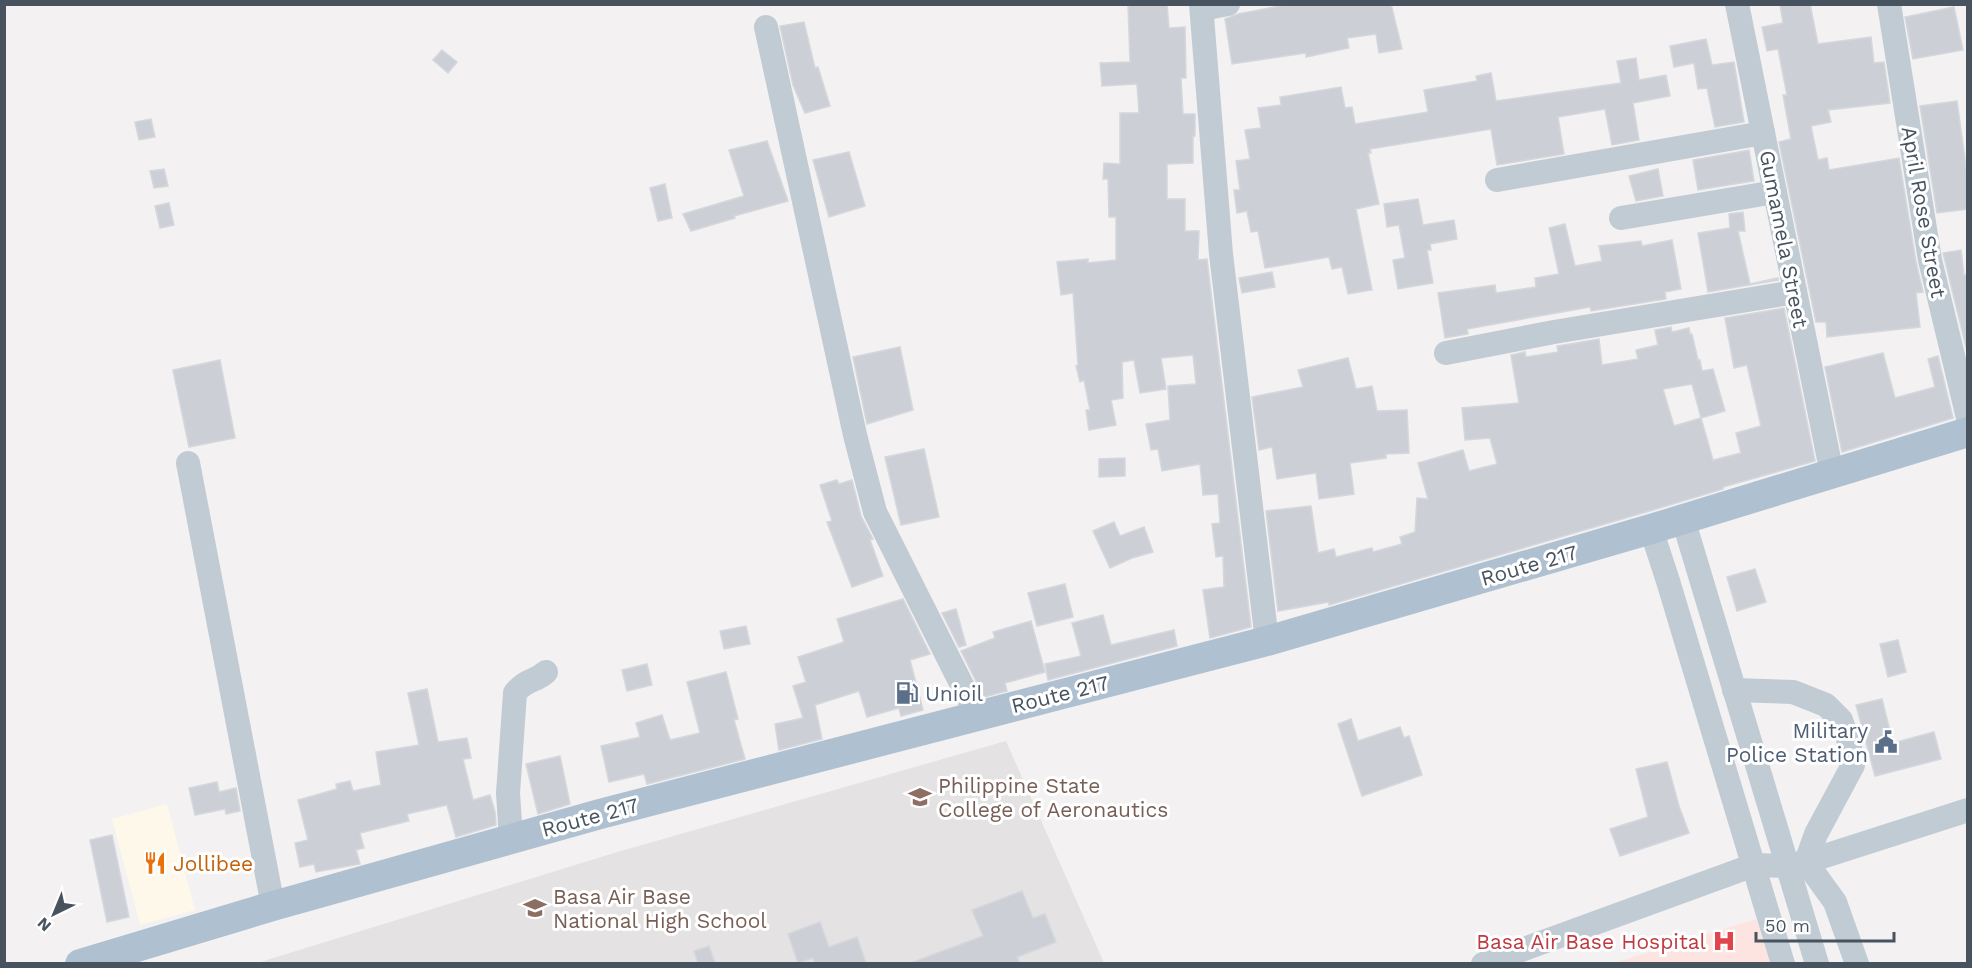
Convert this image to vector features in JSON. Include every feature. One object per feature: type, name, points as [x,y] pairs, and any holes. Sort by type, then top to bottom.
[{"type":"main road","name":"Route 217","points":[[80,963],[273,906],[704,786],[1267,641],[1651,530],[1968,432]]},
{"type":"street","points":[[1228,4],[1202,7],[1221,254],[1267,641]]},
{"type":"street","name":"Gumamela Street","points":[[1737,4],[1832,474]]},
{"type":"street","name":"April Rose Street","points":[[1889,4],[1930,260],[1968,418]]},
{"type":"street","points":[[766,27],[855,435],[875,512],[977,715]]},
{"type":"street","points":[[1497,180],[1763,133]]},
{"type":"street","points":[[1621,218],[1775,192]]},
{"type":"street","points":[[1446,353],[1554,332],[1795,292]]},
{"type":"street","points":[[188,463],[273,906]]},
{"type":"street","points":[[1683,519],[1734,690],[1797,864],[1816,963]]},
{"type":"street","points":[[1651,530],[1784,963]]},
{"type":"street","points":[[511,839],[508,793],[514,693],[522,684],[546,672]]},
{"type":"street","points":[[1734,690],[1793,692],[1826,705],[1841,720],[1849,742],[1853,765],[1797,864]]},
{"type":"street","points":[[1483,963],[1754,865],[1797,864],[1968,810]]},
{"type":"street","points":[[1797,864],[1835,902],[1857,963]]},
{"type":"shaded area","name":"Philippine State College of Aeronautics","points":[[1006,741],[1104,963],[254,964],[614,853]]},
{"type":"shaded area","points":[[167,804],[195,910],[140,925],[112,819]]},
{"type":"shaded area","name":"Basa Air Base Hospital","points":[[1756,919],[1770,963],[1614,963]]},
{"type":"building","points":[[1128,4],[1167,4],[1169,28],[1185,27],[1186,78],[1181,78],[1183,114],[1195,114],[1193,163],[1167,164],[1167,199],[1185,199],[1185,231],[1199,231],[1198,260],[1207,259],[1251,627],[1210,638],[1203,590],[1224,587],[1223,556],[1216,557],[1212,524],[1220,523],[1218,494],[1203,495],[1200,464],[1162,471],[1158,449],[1151,450],[1146,424],[1170,420],[1168,386],[1196,384],[1193,355],[1161,358],[1166,389],[1140,393],[1134,360],[1122,362],[1123,398],[1111,400],[1116,425],[1089,430],[1086,410],[1090,410],[1084,380],[1080,382],[1076,366],[1078,365],[1073,293],[1061,295],[1057,262],[1088,259],[1088,263],[1116,260],[1116,217],[1109,217],[1108,179],[1103,179],[1104,163],[1120,164],[1120,113],[1139,113],[1137,84],[1102,86],[1100,63],[1130,62]]},
{"type":"building","points":[[1291,4],[1391,4],[1402,49],[1379,53],[1376,34],[1347,38],[1349,48],[1306,57],[1306,53],[1232,64],[1225,19],[1238,14]]},
{"type":"building","points":[[1780,4],[1810,4],[1818,44],[1871,37],[1874,63],[1884,62],[1890,103],[1828,110],[1831,122],[1811,126],[1818,160],[1827,158],[1829,170],[1899,158],[1923,292],[1916,293],[1920,327],[1827,337],[1826,322],[1816,322],[1779,142],[1791,139],[1783,95],[1787,95],[1778,49],[1767,51],[1762,27],[1783,23]]},
{"type":"building","points":[[1954,7],[1963,50],[1913,59],[1905,17]]},
{"type":"building","points":[[804,22],[815,68],[818,67],[830,106],[805,113],[793,85],[780,26]]},
{"type":"building","points":[[1706,39],[1712,65],[1734,62],[1744,122],[1715,127],[1707,88],[1698,89],[1694,63],[1674,67],[1670,46]]},
{"type":"building","points":[[442,50],[457,62],[448,73],[433,60]]},
{"type":"building","points":[[1636,58],[1639,80],[1666,75],[1670,96],[1633,103],[1639,140],[1612,145],[1605,109],[1558,117],[1564,154],[1497,165],[1491,129],[1370,149],[1371,153],[1368,153],[1379,204],[1356,209],[1372,290],[1348,294],[1342,267],[1332,269],[1329,257],[1265,268],[1258,231],[1251,232],[1247,211],[1237,213],[1234,190],[1240,190],[1236,161],[1250,159],[1245,130],[1261,128],[1258,108],[1281,105],[1280,97],[1341,87],[1345,108],[1352,107],[1355,124],[1428,112],[1424,90],[1477,81],[1476,76],[1491,73],[1496,101],[1621,83],[1617,61]]},
{"type":"building","points":[[1957,101],[1968,181],[1968,209],[1937,213],[1920,106]]},
{"type":"building","points":[[151,119],[155,137],[139,140],[135,122]]},
{"type":"building","points":[[767,141],[788,201],[691,231],[683,214],[744,196],[729,150]]},
{"type":"building","points":[[1749,150],[1754,181],[1698,190],[1693,160]]},
{"type":"building","points":[[849,152],[865,206],[829,217],[813,160]]},
{"type":"building","points":[[164,169],[168,186],[154,188],[150,171]]},
{"type":"building","points":[[1658,169],[1663,196],[1636,201],[1629,176]]},
{"type":"building","points":[[665,184],[672,218],[658,221],[650,188]]},
{"type":"building","points":[[1418,199],[1423,225],[1454,220],[1457,239],[1430,244],[1431,250],[1427,250],[1433,283],[1398,289],[1393,260],[1405,258],[1399,225],[1387,227],[1384,204]]},
{"type":"building","points":[[169,203],[174,225],[160,228],[155,206]]},
{"type":"building","points":[[1743,212],[1745,231],[1738,231],[1750,284],[1778,278],[1778,280],[1708,292],[1698,233],[1730,228],[1729,214]]},
{"type":"building","points":[[1565,224],[1575,266],[1602,261],[1599,246],[1641,241],[1642,246],[1672,240],[1681,289],[1665,292],[1666,299],[1591,311],[1590,307],[1467,329],[1468,334],[1445,338],[1438,293],[1495,285],[1496,293],[1536,287],[1535,278],[1559,274],[1549,228]]},
{"type":"building","points":[[1961,250],[1964,275],[1968,274],[1968,355],[1943,253]]},
{"type":"building","points":[[1272,272],[1275,287],[1242,293],[1239,278]]},
{"type":"building","points":[[1784,308],[1815,461],[1329,605],[1329,602],[1278,611],[1266,511],[1311,506],[1318,553],[1334,549],[1336,557],[1372,548],[1373,552],[1402,544],[1400,537],[1415,532],[1417,498],[1428,499],[1418,463],[1463,450],[1469,471],[1497,464],[1490,438],[1465,440],[1462,408],[1519,403],[1511,355],[1525,352],[1526,357],[1558,352],[1557,346],[1599,339],[1602,365],[1638,359],[1636,350],[1658,345],[1655,330],[1671,327],[1672,332],[1689,328],[1702,371],[1713,369],[1725,411],[1701,418],[1713,460],[1741,453],[1736,433],[1761,426],[1747,365],[1734,368],[1725,318]],"holes":[[[1692,384],[1701,418],[1674,426],[1663,389]]]},
{"type":"building","points":[[900,347],[913,410],[867,424],[853,357]]},
{"type":"building","points":[[1883,353],[1895,398],[1935,387],[1928,359],[1938,356],[1953,418],[1842,452],[1825,367]]},
{"type":"building","points":[[1348,358],[1356,389],[1372,386],[1377,411],[1407,410],[1409,453],[1386,454],[1386,458],[1350,463],[1354,494],[1319,499],[1316,473],[1277,479],[1272,447],[1259,450],[1252,397],[1303,387],[1298,370]]},
{"type":"building","points":[[220,360],[235,438],[189,447],[173,370]]},
{"type":"building","points":[[924,449],[939,517],[901,525],[885,457]]},
{"type":"building","points":[[1125,458],[1125,476],[1099,477],[1099,459]]},
{"type":"building","points":[[837,480],[839,484],[852,480],[861,516],[873,539],[870,540],[883,576],[852,587],[827,522],[832,521],[820,485]]},
{"type":"building","points":[[1114,522],[1120,536],[1144,527],[1153,552],[1110,568],[1093,531]]},
{"type":"building","points":[[1755,569],[1766,602],[1737,611],[1727,577]]},
{"type":"building","points":[[1065,584],[1073,617],[1037,626],[1028,593]]},
{"type":"building","points":[[903,599],[930,654],[910,660],[923,710],[901,716],[899,708],[867,717],[859,691],[815,705],[822,739],[779,750],[775,724],[803,718],[793,686],[806,682],[798,657],[844,642],[837,619]]},
{"type":"building","points":[[956,609],[966,645],[959,647],[942,613]]},
{"type":"building","points":[[1103,615],[1111,645],[1174,630],[1177,646],[1048,680],[1045,664],[1081,656],[1072,623]]},
{"type":"building","points":[[1031,621],[1045,672],[1005,683],[1007,691],[984,697],[961,651],[995,638],[993,632]]},
{"type":"building","points":[[746,626],[750,644],[724,649],[720,631]]},
{"type":"building","points":[[1898,640],[1906,672],[1888,677],[1880,644]]},
{"type":"building","points":[[647,664],[652,685],[627,691],[622,670]]},
{"type":"building","points":[[726,672],[738,719],[734,720],[745,759],[647,784],[644,774],[609,782],[601,746],[640,737],[636,723],[662,715],[670,740],[700,733],[687,682]]},
{"type":"building","points":[[427,689],[438,742],[467,738],[471,758],[463,759],[473,800],[490,795],[496,825],[456,837],[447,805],[407,814],[409,821],[360,833],[364,848],[356,850],[360,864],[316,872],[314,864],[300,867],[295,843],[308,840],[298,800],[337,789],[336,784],[350,781],[353,791],[381,785],[376,752],[419,745],[408,693]]},
{"type":"building","name":"Military Police Station","points":[[1882,699],[1893,743],[1934,732],[1941,759],[1875,776],[1856,705]]},
{"type":"building","points":[[1351,719],[1358,741],[1400,727],[1404,738],[1409,736],[1422,775],[1362,796],[1338,724]]},
{"type":"building","points":[[560,756],[570,804],[538,814],[526,764]]},
{"type":"building","points":[[1667,762],[1689,833],[1620,856],[1610,829],[1648,817],[1636,769]]},
{"type":"building","points":[[217,782],[219,792],[236,788],[240,811],[226,814],[225,809],[195,815],[189,788]]},
{"type":"building","points":[[112,835],[129,917],[107,922],[90,840]]},
{"type":"building","points":[[1022,891],[1033,918],[1045,914],[1056,942],[1017,957],[1020,963],[913,962],[983,936],[972,910]]},
{"type":"building","points":[[820,922],[829,947],[857,937],[866,963],[815,963],[813,958],[798,963],[788,934]]},
{"type":"building","points":[[709,946],[715,963],[698,963],[694,951]]},
{"type":"place","name":"Unioil","points":[[907,693]]},
{"type":"place","name":"Military Police Station","points":[[1886,742]]},
{"type":"place","name":"Philippine State College of Aeronautics","points":[[920,797]]},
{"type":"place","name":"Jollibee","points":[[155,863]]},
{"type":"place","name":"Basa Air Base National High School","points":[[535,908]]},
{"type":"place","name":"Basa Air Base Hospital","points":[[1724,941]]}]
